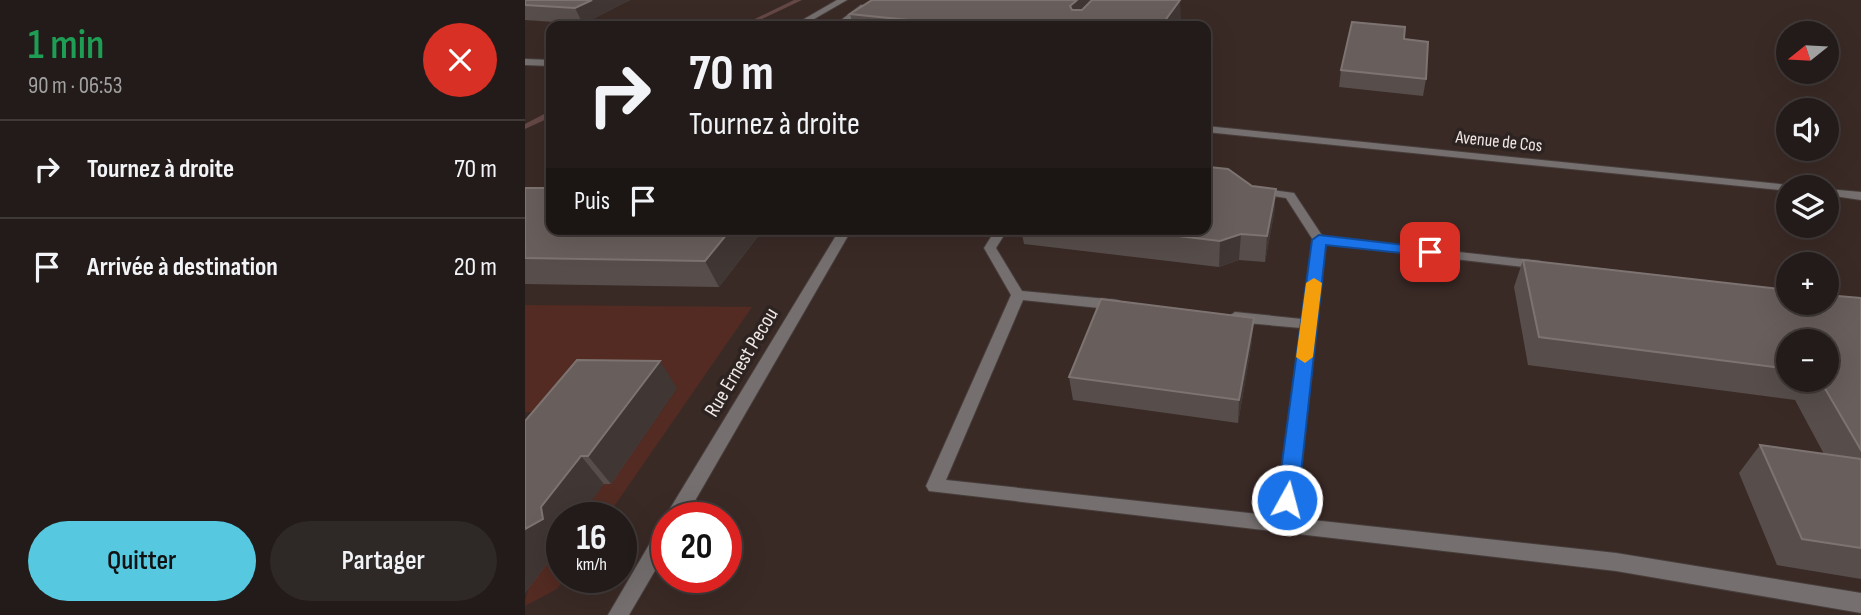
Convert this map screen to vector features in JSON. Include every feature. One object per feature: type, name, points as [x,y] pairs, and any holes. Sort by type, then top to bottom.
[{"type":"street","points":[[805,21],[843,0]]},
{"type":"street","points":[[844,21],[872,2]]},
{"type":"street","points":[[525,62],[546,63]]},
{"type":"street","name":"Avenue de Cos","points":[[1211,130],[1776,187]]},
{"type":"street","points":[[1242,190],[1290,195],[1319,240],[1284,525]]},
{"type":"street","points":[[1839,193],[1861,195]]},
{"type":"street","name":"Rue Ernest Pecou","points":[[684,502],[842,235]]},
{"type":"street","points":[[998,235],[990,248],[1018,295]]},
{"type":"street","points":[[1319,240],[1554,266]]},
{"type":"street","points":[[1018,295],[1129,306]]},
{"type":"street","points":[[1018,295],[935,486],[1616,562],[1861,603]]},
{"type":"street","points":[[1226,316],[1309,324]]},
{"type":"street","points":[[618,615],[651,559]]},
{"type":"shaded area","points":[[525,0],[1861,0],[1861,615],[525,615]]},
{"type":"shaded area","points":[[525,305],[752,307],[617,502],[564,502],[546,483],[611,484],[677,389],[549,412],[525,412]]},
{"type":"shaded area","points":[[546,564],[546,593],[549,593],[525,606],[528,590]]},
{"type":"building","points":[[525,0],[592,0],[575,8],[525,5]]},
{"type":"building","points":[[872,0],[1077,0],[1070,6],[1072,10],[1082,10],[1092,0],[1180,0],[1165,21],[918,21],[850,14]]},
{"type":"building","points":[[1352,22],[1405,27],[1404,39],[1428,42],[1426,79],[1341,70]]},
{"type":"building","points":[[1211,167],[1228,169],[1252,186],[1276,189],[1267,236],[1241,234],[1220,241],[1170,235],[1211,235]]},
{"type":"building","points":[[525,188],[546,188],[546,235],[726,235],[705,261],[525,258]]},
{"type":"building","points":[[1523,260],[1776,289],[1776,315],[1839,315],[1839,296],[1861,298],[1861,450],[1827,392],[1839,392],[1839,329],[1776,329],[1776,367],[1539,337]]},
{"type":"building","points":[[1101,299],[1254,318],[1239,400],[1069,377]]},
{"type":"building","points":[[577,360],[660,361],[588,456],[581,456],[541,507],[543,519],[525,529],[525,421]]},
{"type":"building","points":[[1760,445],[1861,459],[1861,548],[1802,539]]},
{"type":"waterway","points":[[754,21],[799,0]]},
{"type":"waterway","points":[[525,127],[546,116]]},
{"type":"slow traffic","points":[[1305,357],[1314,283]]},
{"type":"route","points":[[1287,500],[1319,240],[1430,252]]}]
